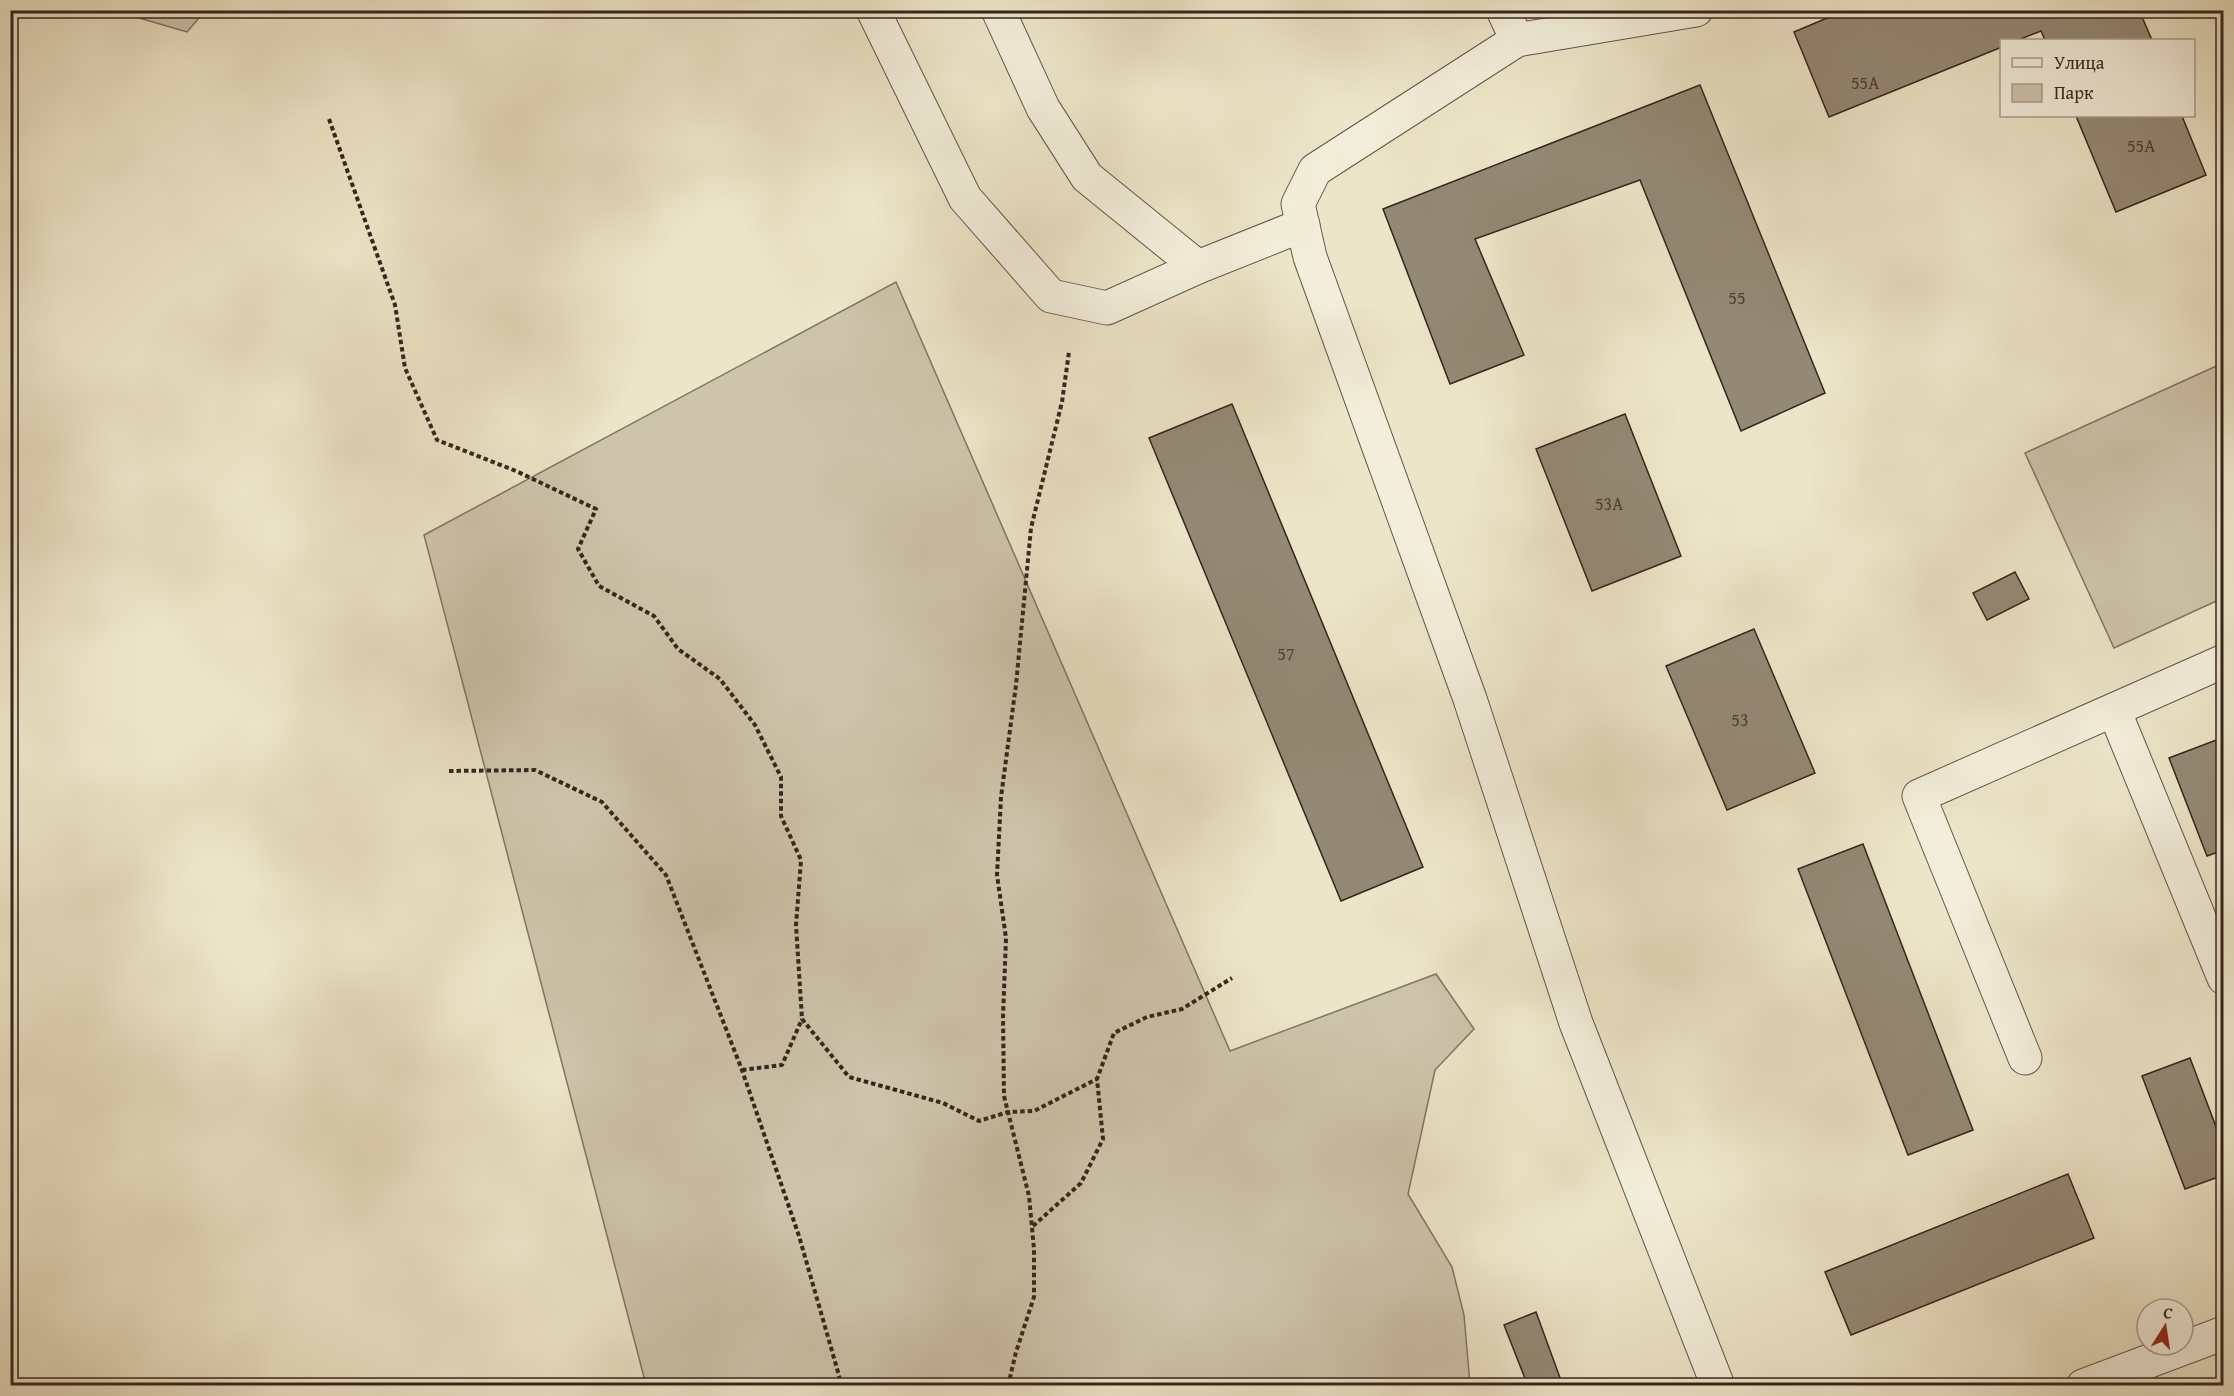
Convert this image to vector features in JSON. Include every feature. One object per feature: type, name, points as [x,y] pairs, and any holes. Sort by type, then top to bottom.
[{"type":"street","points":[[873,10],[965,198],[1050,296],[1107,308],[1198,267],[1303,225]]},
{"type":"street","points":[[998,10],[1044,108],[1087,177],[1198,267]]},
{"type":"street","points":[[1503,10],[1517,40]]},
{"type":"street","points":[[1696,10],[1517,40],[1315,170],[1298,204],[1310,257],[1470,699],[1576,1023],[1718,1386]]},
{"type":"street","points":[[2025,1058],[1919,796],[2223,662]]},
{"type":"street","points":[[2114,710],[2223,978]]},
{"type":"street","points":[[2083,1386],[2223,1334]]},
{"type":"path","points":[[329,119],[395,305],[405,368],[437,440],[516,471],[596,509],[578,549],[599,586],[654,616],[678,649],[720,679],[755,724],[781,777],[781,816],[801,860],[796,925],[802,1020],[782,1065],[742,1070]]},
{"type":"path","points":[[1008,1386],[1016,1352],[1034,1298],[1029,1196],[1004,1096],[1003,1017],[1006,938],[997,875],[1001,796],[1016,685],[1031,528],[1062,402],[1069,352]]},
{"type":"path","points":[[449,771],[535,770],[602,802],[666,875],[742,1070],[799,1236],[842,1386]]},
{"type":"path","points":[[1032,1227],[1081,1183],[1103,1139],[1097,1079],[1114,1033],[1147,1017],[1182,1009],[1232,978]]},
{"type":"path","points":[[802,1020],[849,1077],[943,1103],[979,1121],[1008,1112],[1034,1111],[1097,1079]]},
{"type":"green space","points":[[205,10],[187,32],[115,11]]},
{"type":"green space","points":[[896,282],[1230,1051],[1436,974],[1474,1029],[1435,1070],[1408,1194],[1452,1267],[1464,1315],[1470,1385],[646,1385],[424,535]]},
{"type":"green space","points":[[2223,363],[2223,598],[2114,648],[2025,453]]},
{"type":"building","points":[[1846,10],[2139,10],[2152,39],[2045,39],[2041,31],[2021,39],[2000,39],[2000,48],[1829,117],[1794,32]]},
{"type":"building","points":[[1700,85],[1825,393],[1741,431],[1640,180],[1475,239],[1524,355],[1450,384],[1383,209]]},
{"type":"building","points":[[2076,117],[2182,117],[2206,175],[2116,212]]},
{"type":"building","points":[[1232,404],[1423,867],[1341,901],[1149,438]]},
{"type":"building","points":[[1625,414],[1681,556],[1592,591],[1536,449]]},
{"type":"building","points":[[2015,572],[2029,599],[1987,620],[1973,593]]},
{"type":"building","points":[[1754,629],[1815,773],[1727,810],[1666,666]]},
{"type":"building","points":[[2224,737],[2224,850],[2207,856],[2169,758]]},
{"type":"building","points":[[1863,844],[1973,1130],[1908,1155],[1798,869]]},
{"type":"building","points":[[2190,1058],[2224,1148],[2224,1175],[2185,1189],[2142,1076]]},
{"type":"building","points":[[2068,1174],[2094,1238],[1851,1335],[1825,1272]]},
{"type":"building","points":[[1536,1312],[1563,1386],[1528,1386],[1504,1325]]}]
